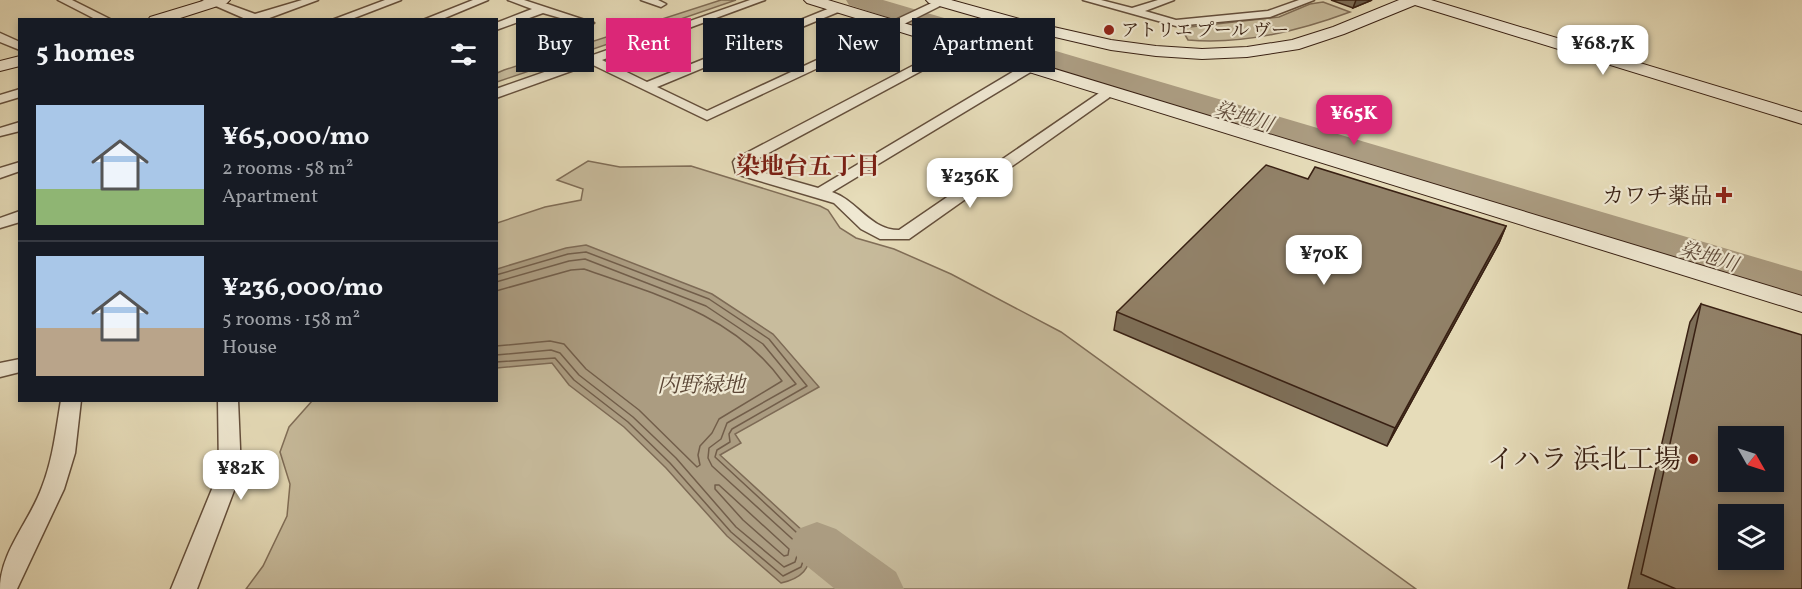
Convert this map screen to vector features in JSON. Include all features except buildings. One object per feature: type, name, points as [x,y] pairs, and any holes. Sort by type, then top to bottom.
[{"type":"street","points":[[63,0],[103,18]]},
{"type":"street","points":[[260,18],[313,0]]},
{"type":"street","points":[[343,18],[396,0]]},
{"type":"street","points":[[434,18],[483,0]]},
{"type":"street","points":[[513,0],[574,18]]},
{"type":"street","points":[[646,0],[661,4]]},
{"type":"street","points":[[594,59],[760,0]]},
{"type":"street","points":[[812,0],[876,18]]},
{"type":"street","points":[[1088,0],[1176,23],[1270,14],[1309,0]]},
{"type":"street","points":[[1132,12],[1169,0]]},
{"type":"street","points":[[900,23],[936,3],[1081,40],[1140,49],[1202,53],[1274,48],[1303,42],[1414,0],[1802,117]]},
{"type":"street","points":[[162,18],[215,1],[255,18]]},
{"type":"street","points":[[646,87],[839,8]]},
{"type":"street","points":[[498,26],[543,9]]},
{"type":"street","points":[[0,37],[18,46]]},
{"type":"street","points":[[594,61],[707,116],[816,63]]},
{"type":"street","points":[[0,66],[18,62]]},
{"type":"street","points":[[912,71],[740,162],[741,171],[840,200],[867,226],[886,235],[903,235],[1110,92]]},
{"type":"street","points":[[498,93],[557,72]]},
{"type":"street","points":[[820,193],[1022,72]]},
{"type":"street","points":[[1046,72],[1802,304]]},
{"type":"street","points":[[0,99],[18,94]]},
{"type":"street","points":[[0,132],[18,127]]},
{"type":"street","points":[[0,172],[18,167]]},
{"type":"street","points":[[0,224],[18,216]]},
{"type":"street","points":[[0,370],[18,366]]},
{"type":"street","points":[[4,589],[53,489],[64,453],[71,402]]},
{"type":"street","points":[[184,589],[230,472],[228,402]]},
{"type":"green space","points":[[721,0],[736,0],[684,18],[665,18]]},
{"type":"green space","points":[[1323,2],[1350,12],[1291,31],[1229,40],[1188,40],[1181,28],[1279,17],[1310,4]]},
{"type":"green space","points":[[606,37],[606,45],[594,49],[594,41]]},
{"type":"green space","points":[[516,66],[516,72],[526,72],[498,82],[498,73]]},
{"type":"green space","name":"内野緑地","points":[[588,161],[620,167],[691,166],[820,206],[828,210],[840,228],[856,238],[894,249],[951,274],[1061,332],[1416,589],[246,589],[263,566],[287,516],[290,484],[280,452],[289,427],[311,402],[498,402],[498,223],[545,207],[581,200],[583,189],[557,180]]},
{"type":"water","points":[[586,245],[712,294],[773,334],[819,387],[735,434],[741,443],[720,455],[817,544],[809,564],[801,574],[790,581],[781,583],[727,536],[666,468],[624,427],[569,385],[552,363],[498,368],[498,269],[566,248]]},
{"type":"waterway","name":"染地川","points":[[858,0],[948,29],[1802,284]]},
{"type":"waterway","points":[[817,544],[876,589]]},
{"type":"place","name":"アトリエ プール ヴー","points":[[1109,30]]},
{"type":"place","name":"カワチ薬品","points":[[1724,195]]},
{"type":"place","name":"イハラ 浜北工場","points":[[1693,459]]},
{"type":"district","name":"染地台五丁目","points":[[808,166]]}]
